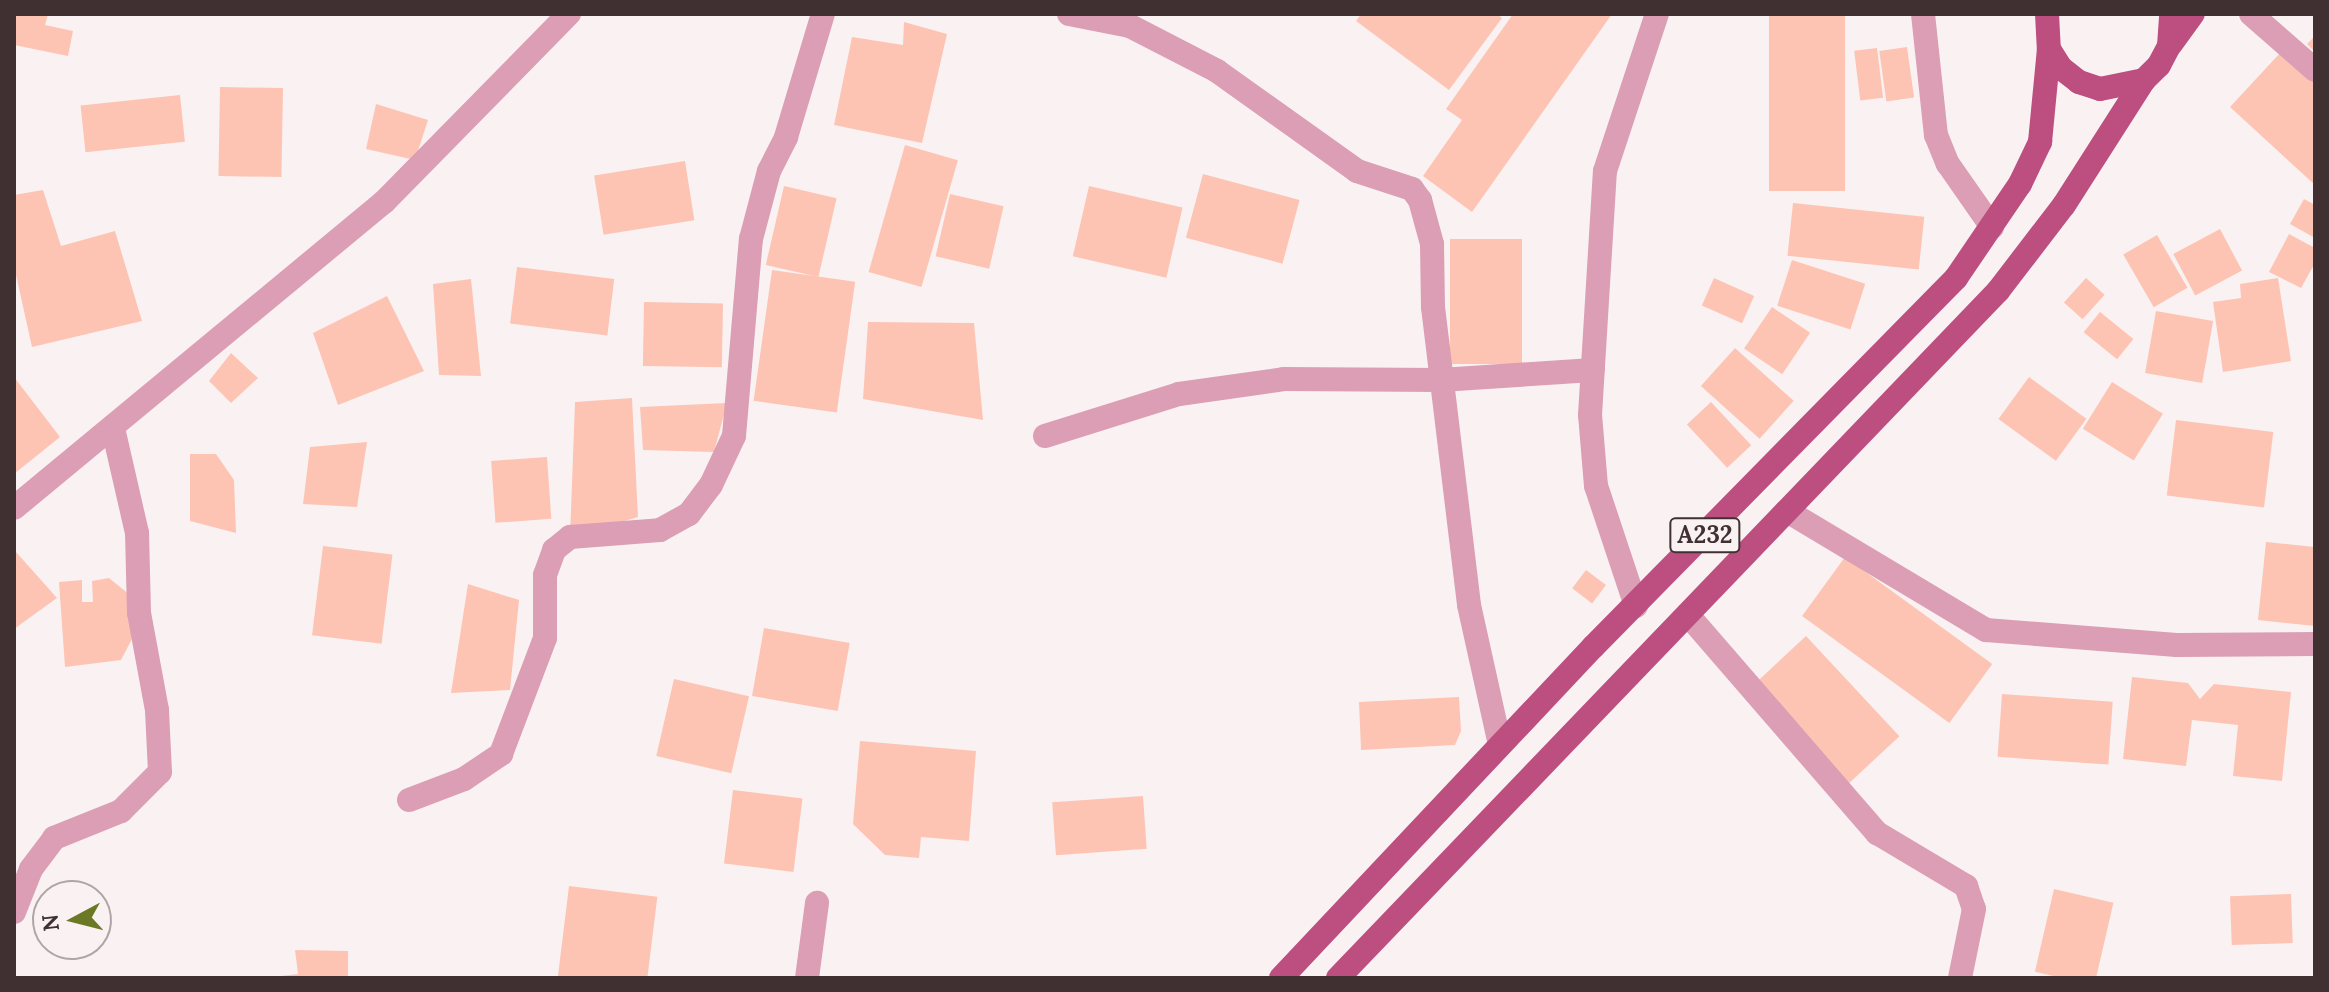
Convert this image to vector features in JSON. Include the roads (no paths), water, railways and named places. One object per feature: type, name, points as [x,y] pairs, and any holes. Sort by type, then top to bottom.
[{"type":"main road","points":[[2169,46],[2171,14]]},
{"type":"main road","points":[[2046,26],[2079,82],[2100,89],[2144,80],[2193,14]]},
{"type":"main road","name":"A232","points":[[1281,978],[1500,745],[1956,278],[1992,227],[2040,142],[2046,26]]},
{"type":"main road","name":"A232","points":[[1338,978],[1998,291],[2064,205],[2144,80]]},
{"type":"street","points":[[14,508],[384,202],[569,14]]},
{"type":"street","points":[[409,800],[464,779],[501,754],[545,638],[545,575],[554,550],[570,537],[660,530],[689,514],[711,485],[734,436],[751,239],[823,14]]},
{"type":"street","points":[[1069,14],[1130,26],[1217,71],[1357,171],[1412,189],[1432,244],[1441,380],[1469,605],[1500,745]]},
{"type":"street","points":[[1636,606],[1596,486],[1590,415],[1605,171],[1657,14]]},
{"type":"street","points":[[1923,14],[1936,135],[1948,164],[1992,227]]},
{"type":"street","points":[[2251,14],[2315,70]]},
{"type":"street","points":[[1045,436],[1179,394],[1269,381],[1441,380],[1593,370]]},
{"type":"street","points":[[14,912],[31,869],[54,838],[121,811],[160,772],[157,710],[139,613],[137,533],[113,428]]},
{"type":"street","points":[[1787,511],[1986,630],[2176,645],[2315,644]]},
{"type":"street","points":[[1688,615],[1877,833],[1966,886],[1974,909],[1960,978]]},
{"type":"street","points":[[807,978],[817,903]]}]
